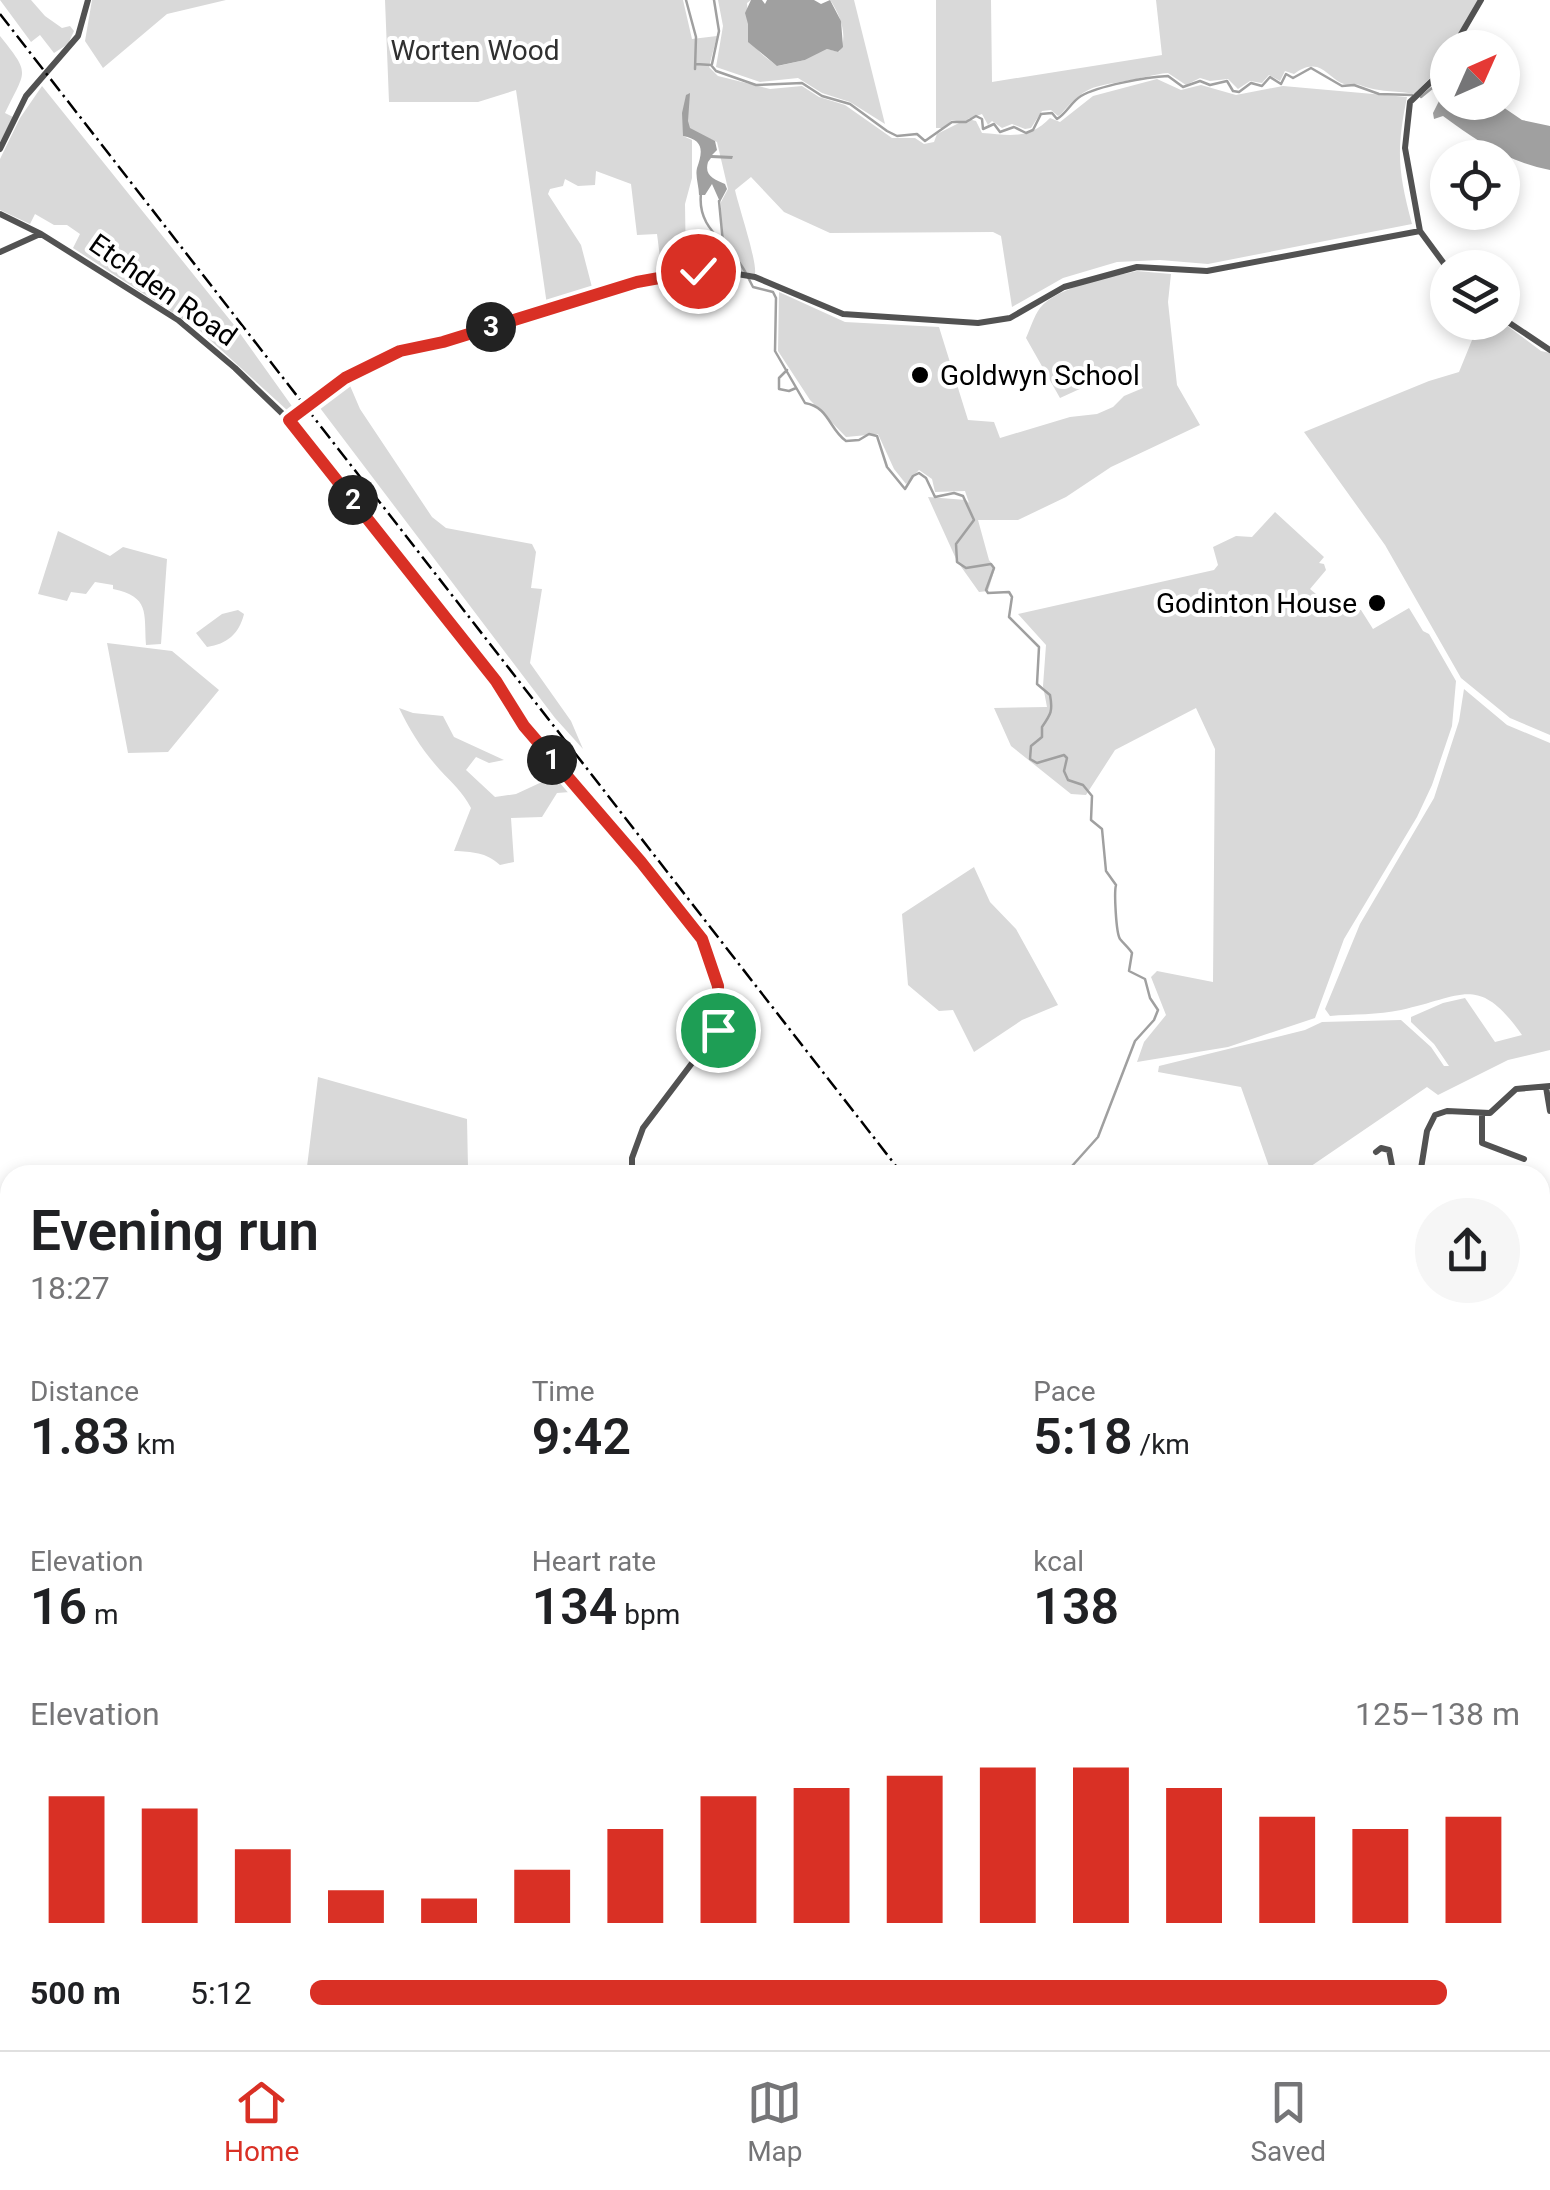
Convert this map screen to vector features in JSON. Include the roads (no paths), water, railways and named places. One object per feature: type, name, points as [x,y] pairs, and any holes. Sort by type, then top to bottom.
[{"type":"street","points":[[0,149],[26,96],[78,36],[88,0]]},
{"type":"street","points":[[1464,30],[1482,0]]},
{"type":"street","points":[[1430,84],[1410,102],[1406,148],[1420,231],[1434,250]]},
{"type":"street","name":"Etchden Road","points":[[0,214],[41,234],[178,320],[289,420],[496,681],[524,726],[702,939],[718,986],[718,1030],[643,1128],[632,1165]]},
{"type":"street","points":[[289,420],[349,376],[400,351],[443,342],[637,282],[698,271],[756,278],[843,314],[978,323],[1010,318],[1064,287],[1137,267],[1207,271],[1420,231]]},
{"type":"street","points":[[0,252],[41,234]]},
{"type":"street","points":[[1520,330],[1550,350]]},
{"type":"street","points":[[1422,1165],[1427,1131],[1435,1116],[1447,1111],[1482,1114],[1497,1110],[1516,1089],[1548,1086],[1550,1111]]},
{"type":"street","points":[[1481,1141],[1482,1114]]},
{"type":"street","points":[[1472,1148],[1481,1141]]},
{"type":"street","points":[[1481,1141],[1492,1150],[1510,1151],[1524,1159]]},
{"type":"street","points":[[1510,1151],[1514,1143]]},
{"type":"street","points":[[1379,1148],[1391,1152],[1392,1165]]},
{"type":"waterway","points":[[686,0],[696,37],[695,69]]},
{"type":"waterway","points":[[712,64],[719,31],[714,0]]},
{"type":"waterway","points":[[696,64],[711,65],[716,71],[756,85],[802,83],[822,96],[850,104],[897,136],[917,134],[925,141],[952,122],[966,122],[976,116],[982,119],[983,129],[994,124],[1000,132],[1014,127],[1026,133],[1033,130],[1041,114],[1052,113],[1057,119],[1089,92],[1168,76],[1183,87],[1200,81],[1210,85],[1227,81],[1233,91],[1239,92],[1251,83],[1262,86],[1270,77],[1281,84],[1286,74],[1293,78],[1311,68],[1342,86],[1354,85],[1379,94],[1412,95]]},
{"type":"waterway","points":[[1421,97],[1430,90]]},
{"type":"waterway","points":[[701,193],[707,224],[741,265],[753,287],[773,292],[776,298],[775,351],[805,403],[819,409],[846,441],[869,434],[877,436],[887,467],[905,489],[919,473],[926,478],[935,497],[954,493],[963,496],[974,520],[956,544],[957,562],[966,568],[991,564],[994,568],[986,590],[1009,592],[1009,617],[1039,647],[1037,684],[1050,695],[1051,709],[1042,727],[1042,737],[1031,746],[1030,759],[1037,763],[1064,755],[1068,780],[1083,785],[1092,796],[1091,820],[1102,829],[1106,871],[1116,885],[1120,939],[1132,953],[1129,971],[1145,979],[1158,1010],[1135,1041],[1098,1137],[1073,1165]]},
{"type":"waterway","points":[[719,201],[723,243]]},
{"type":"waterway","points":[[787,370],[779,378],[779,389],[796,388]]},
{"type":"railway","points":[[0,14],[895,1165]]},
{"type":"place","name":"Goldwyn School","points":[[920,375]]},
{"type":"place","name":"Godinton House","points":[[1377,603]]},
{"type":"park label","name":"Worten Wood","points":[[475,50]]}]
